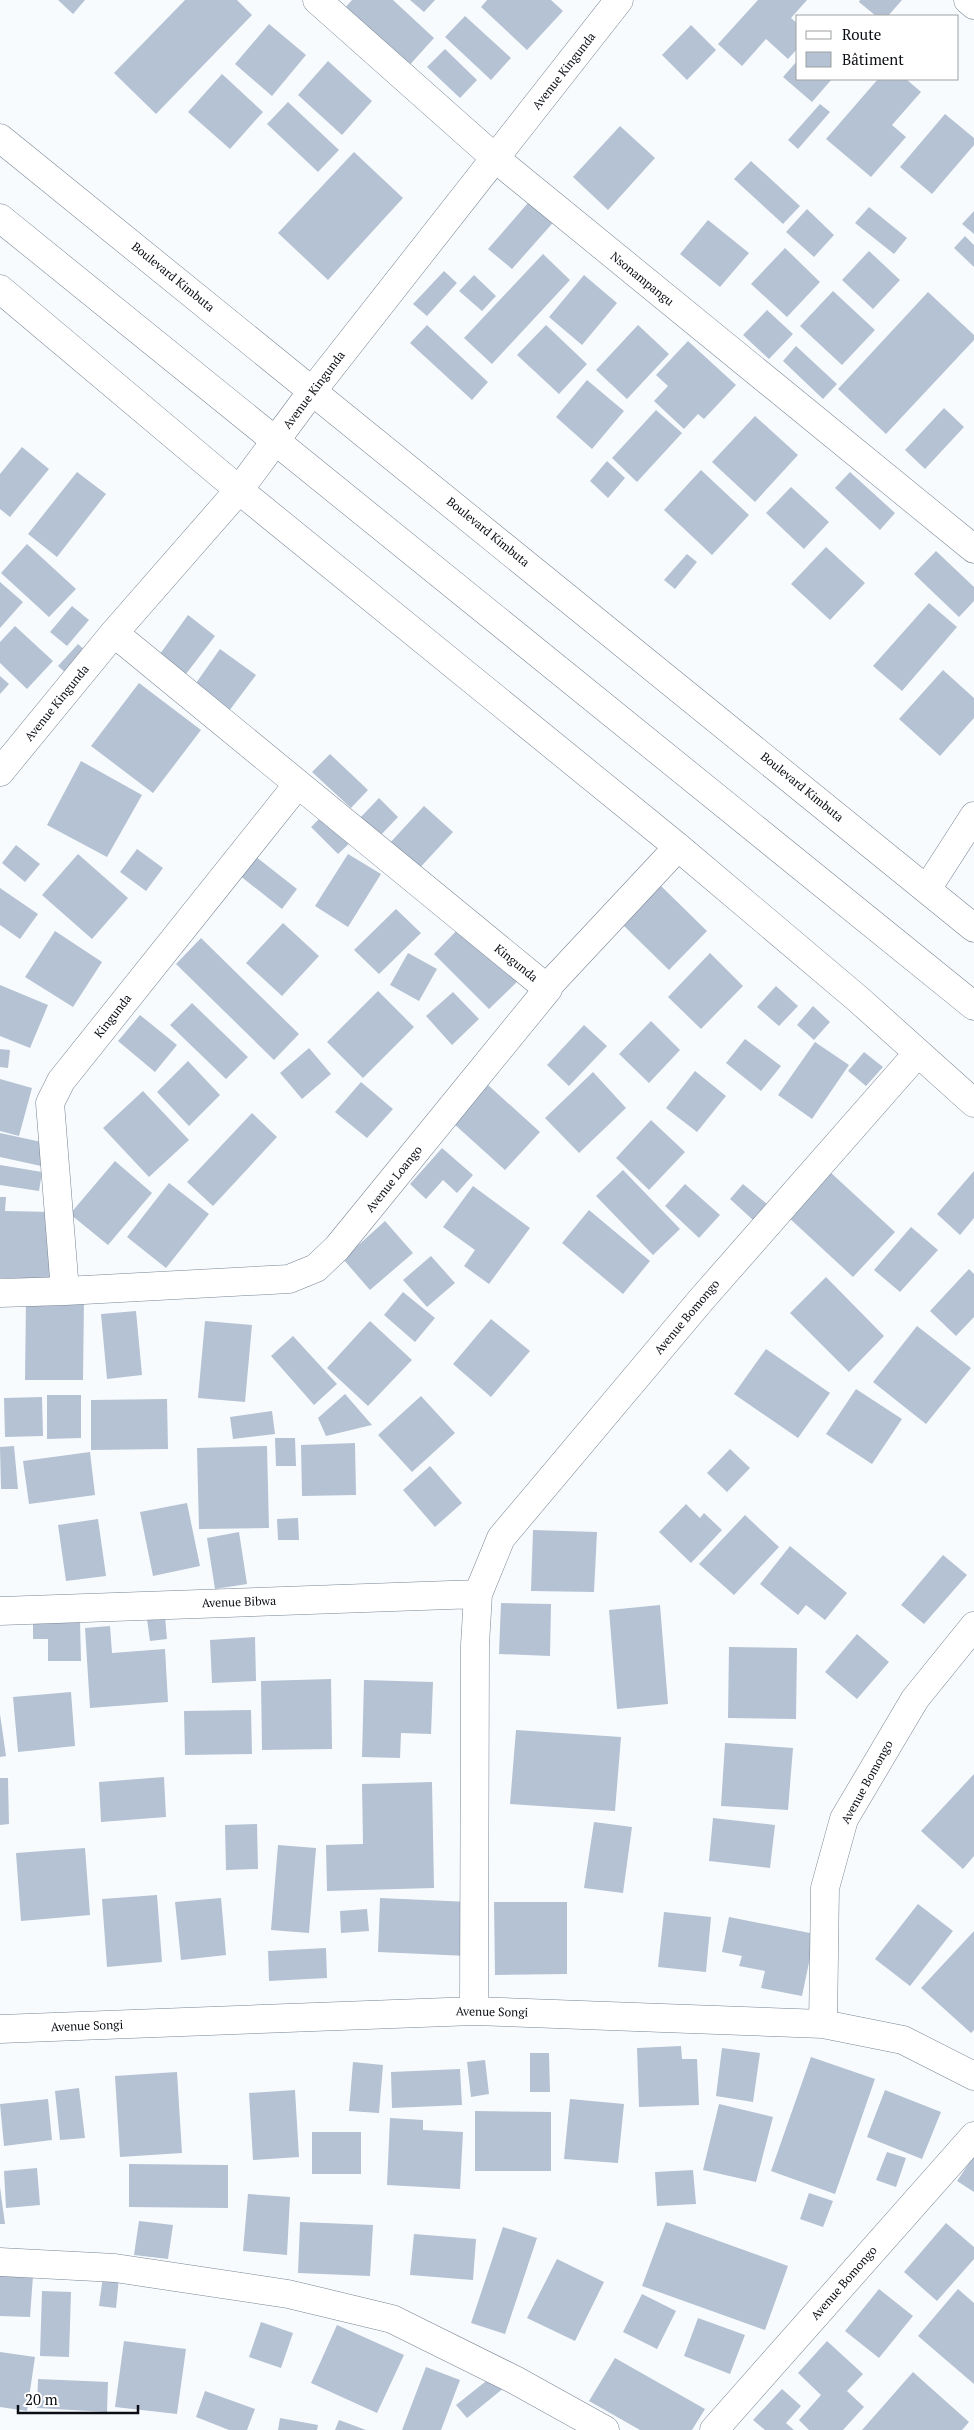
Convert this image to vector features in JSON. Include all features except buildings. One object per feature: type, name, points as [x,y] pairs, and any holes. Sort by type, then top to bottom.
[{"type":"street","name":"Nsonampangu","points":[[317,0],[496,159],[974,549]]},
{"type":"street","name":"Avenue Kingunda","points":[[0,772],[114,633],[239,490],[313,390],[619,0]]},
{"type":"street","points":[[968,0],[974,5]]},
{"type":"street","name":"Boulevard Kimbuta","points":[[0,138],[974,928]]},
{"type":"street","points":[[0,218],[974,1006]]},
{"type":"street","points":[[0,289],[239,490],[678,847],[858,999],[917,1054],[974,1103]]},
{"type":"street","name":"Kingunda","points":[[114,633],[548,989]]},
{"type":"street","name":"Kingunda","points":[[64,1292],[50,1103],[66,1074],[298,784]]},
{"type":"street","points":[[926,889],[974,816]]},
{"type":"street","name":"Avenue Loango","points":[[0,1293],[64,1292],[289,1279],[316,1268],[338,1248],[548,989],[550,984],[678,847]]},
{"type":"street","name":"Avenue Bomongo","points":[[474,2011],[475,1645],[478,1594],[501,1538],[701,1300],[917,1054]]},
{"type":"street","name":"Avenue Bibwa","points":[[0,1611],[478,1594]]},
{"type":"street","name":"Avenue Bomongo","points":[[823,2024],[825,1888],[844,1819],[915,1699],[974,1626]]},
{"type":"street","name":"Avenue Songi","points":[[0,2029],[474,2011],[823,2024],[903,2040],[974,2076]]},
{"type":"street","name":"Avenue Bomongo","points":[[714,2430],[974,2136]]},
{"type":"street","points":[[0,2262],[115,2268],[288,2294],[392,2319],[515,2380],[605,2430]]}]
